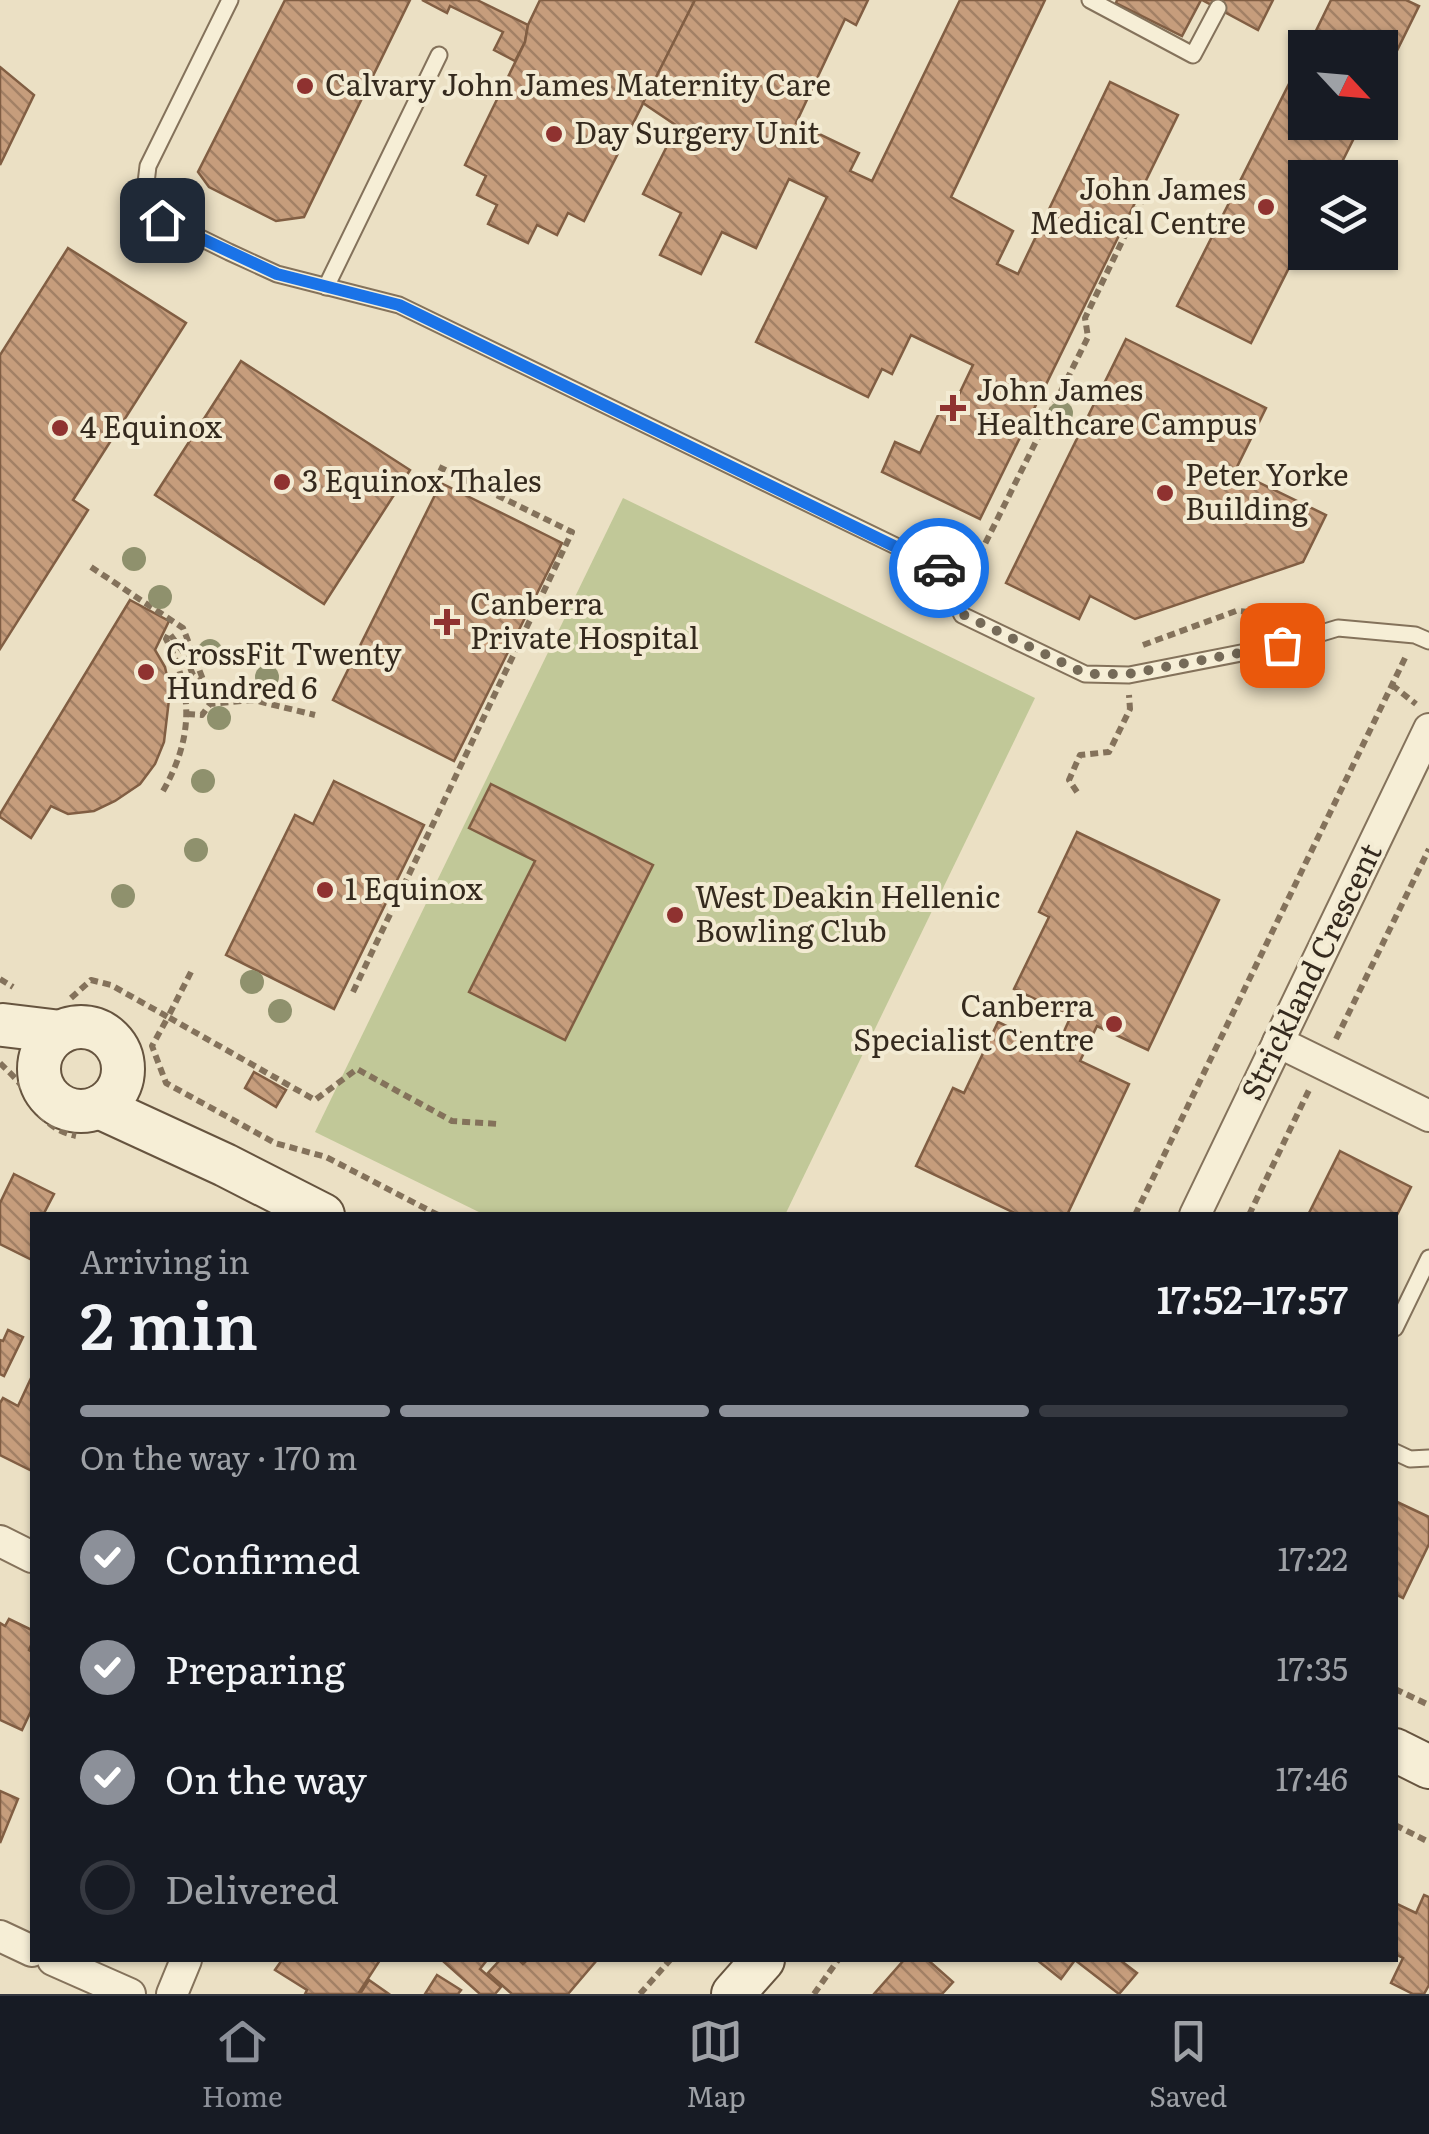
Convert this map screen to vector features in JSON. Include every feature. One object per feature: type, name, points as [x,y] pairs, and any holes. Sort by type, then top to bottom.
[{"type":"main road","points":[[6,1013],[56,1032],[78,1027],[104,1033],[118,1049],[124,1067],[111,1091],[87,1111],[75,1111],[56,1102],[42,1085],[56,1032]]},
{"type":"main road","points":[[111,1091],[225,1165],[317,1212]]},
{"type":"main road","points":[[1398,1752],[1429,1767]]},
{"type":"main road","points":[[732,1994],[760,1962]]},
{"type":"street","name":"Strickland Crescent","points":[[1196,1212],[1429,729]]},
{"type":"street","points":[[1278,1042],[1429,1116]]},
{"type":"street","points":[[0,1541],[30,1556]]},
{"type":"street","points":[[0,1936],[30,1950]]},
{"type":"street","points":[[58,1962],[130,1994]]},
{"type":"street","points":[[172,1994],[185,1962]]},
{"type":"lane","points":[[230,0],[148,166],[144,200],[162,220],[277,274],[399,305],[939,568],[962,614],[1086,674],[1128,674],[1282,645],[1338,628],[1422,638]]},
{"type":"lane","points":[[1093,1],[1193,54],[1218,8]]},
{"type":"lane","points":[[326,287],[439,56]]},
{"type":"lane","points":[[1398,1322],[1429,1258]]},
{"type":"lane","points":[[1398,1453],[1410,1459],[1429,1458]]},
{"type":"path","points":[[964,586],[1088,337],[1085,318],[1146,192]]},
{"type":"path","points":[[353,992],[572,532],[439,467]]},
{"type":"path","points":[[91,567],[183,628],[210,704]]},
{"type":"path","points":[[164,791],[177,766],[188,714],[180,666],[166,639],[169,633],[184,653],[192,676],[204,684]]},
{"type":"path","points":[[1137,1212],[1392,685],[1422,638]]},
{"type":"path","points":[[1077,792],[1069,780],[1080,754],[1109,752],[1130,709],[1128,674]]},
{"type":"path","points":[[1392,685],[1429,714]]},
{"type":"path","points":[[188,714],[202,715],[210,704],[253,700],[315,715]]},
{"type":"path","points":[[1250,1212],[1429,848]]},
{"type":"path","points":[[190,972],[152,1046],[166,1082],[275,1143],[326,1157],[432,1212]]},
{"type":"path","points":[[0,979],[6,1013]]},
{"type":"path","points":[[56,1032],[91,980],[111,984],[316,1100],[356,1069],[452,1121],[498,1124]]},
{"type":"path","points":[[1398,1690],[1429,1705]]},
{"type":"path","points":[[1398,1826],[1429,1842]]},
{"type":"path","points":[[640,1994],[668,1962]]},
{"type":"path","points":[[814,1994],[837,1962]]},
{"type":"green space","name":"West Deakin Hellenic Bowling Club","points":[[623,498],[1035,698],[786,1212],[479,1212],[315,1132]]},
{"type":"building","name":"Calvary John James Maternity Care","points":[[285,0],[410,0],[304,217],[276,221],[209,187],[198,172]]},
{"type":"building","name":"Calvary John James Maternity Care","points":[[422,0],[477,0],[528,25],[525,42],[515,61],[494,50],[503,32],[450,6],[447,13]]},
{"type":"building","name":"Day Surgery Unit","points":[[540,0],[695,0],[584,221],[568,213],[557,235],[537,225],[528,243],[488,224],[497,205],[477,195],[486,176],[465,165],[525,42]]},
{"type":"building","points":[[695,0],[868,0],[856,25],[845,19],[796,123],[859,153],[850,171],[872,181],[960,0],[1045,0],[951,197],[1013,231],[997,264],[1018,274],[1110,82],[1178,115],[980,519],[882,472],[895,442],[920,453],[941,409],[950,413],[973,365],[911,335],[892,374],[882,369],[868,397],[756,342],[827,197],[789,179],[756,248],[722,232],[701,274],[660,255],[681,213],[643,194],[677,126],[643,103]]},
{"type":"building","points":[[1201,0],[1182,36],[1116,3]]},
{"type":"building","points":[[1202,0],[1273,0],[1258,30]]},
{"type":"building","points":[[1331,0],[1406,0],[1419,6],[1398,49],[1398,30],[1316,30]]},
{"type":"building","points":[[0,67],[34,95],[0,165]]},
{"type":"building","name":"John James Medical Centre","points":[[1288,86],[1288,140],[1353,140],[1343,160],[1288,160],[1288,270],[1251,343],[1177,306]]},
{"type":"building","name":"4 Equinox","points":[[68,248],[186,323],[73,500],[88,510],[0,649],[0,355]]},
{"type":"building","name":"Peter Yorke Building","points":[[1126,339],[1266,408],[1235,471],[1326,515],[1303,562],[1135,619],[1090,596],[1079,619],[1006,583]]},
{"type":"building","name":"3 Equinox Thales","points":[[241,361],[410,470],[324,604],[155,495]]},
{"type":"building","name":"Canberra Private Hospital","points":[[441,483],[562,543],[454,761],[333,700]]},
{"type":"building","points":[[130,600],[169,621],[155,650],[165,667],[170,691],[164,742],[155,764],[140,784],[94,811],[68,814],[51,806],[31,838],[0,814]]},
{"type":"building","name":"1 Equinox","points":[[334,781],[424,825],[334,1009],[226,955],[295,815],[313,824]]},
{"type":"building","points":[[491,784],[653,865],[565,1040],[469,992],[535,861],[469,828]]},
{"type":"building","name":"Canberra Specialist Centre","points":[[1077,832],[1219,900],[1148,1050],[1097,1026],[1080,1061],[1129,1084],[1068,1212],[1013,1212],[916,1166],[953,1088],[964,1093],[998,1022],[1056,1049],[1071,1016],[1014,989],[1049,917],[1039,912]]},
{"type":"building","points":[[254,1072],[286,1090],[276,1107],[245,1088]]},
{"type":"building","points":[[1340,1151],[1411,1187],[1398,1213],[1310,1212]]},
{"type":"building","points":[[14,1174],[54,1194],[45,1212],[30,1212],[30,1259],[0,1244],[0,1203]]},
{"type":"building","points":[[8,1330],[23,1337],[4,1376],[0,1374],[0,1340]]},
{"type":"building","points":[[30,1380],[30,1470],[0,1455],[0,1403],[3,1398],[18,1406]]},
{"type":"building","points":[[1398,1502],[1429,1517],[1429,1544],[1403,1598],[1398,1596]]},
{"type":"building","points":[[9,1619],[30,1629],[30,1713],[22,1730],[0,1720],[0,1623],[5,1626]]},
{"type":"building","points":[[0,1791],[18,1799],[0,1843]]},
{"type":"building","points":[[1424,1895],[1429,1897],[1429,1985],[1424,1994],[1413,1994],[1391,1983],[1403,1958],[1398,1956],[1398,1904],[1416,1913]]},
{"type":"building","points":[[281,1962],[379,1962],[358,1994],[305,1994],[307,1990],[275,1970]]},
{"type":"building","points":[[444,1962],[485,1962],[480,1969],[501,1987],[495,1994],[480,1994]]},
{"type":"building","points":[[498,1962],[595,1962],[568,1994],[512,1994],[488,1973]]},
{"type":"building","points":[[902,1962],[930,1962],[953,1982],[942,1994],[874,1994]]},
{"type":"building","points":[[1040,1962],[1074,1962],[1061,1979]]},
{"type":"building","points":[[1078,1962],[1123,1962],[1137,1973],[1119,1994]]},
{"type":"building","points":[[437,1975],[461,1990],[458,1994],[425,1994]]},
{"type":"building","points":[[369,1980],[389,1994],[360,1994]]},
{"type":"way so far","points":[[939,568],[962,614],[1086,674],[1128,674],[1282,645]]},
{"type":"place","name":"Calvary John James Maternity Care","points":[[305,86]]},
{"type":"place","name":"Day Surgery Unit","points":[[554,134]]},
{"type":"place","name":"John James Medical Centre","points":[[1266,207]]},
{"type":"place","name":"John James Healthcare Campus","points":[[953,408]]},
{"type":"place","name":"4 Equinox","points":[[60,428]]},
{"type":"place","name":"3 Equinox Thales","points":[[282,482]]},
{"type":"place","name":"Peter Yorke Building","points":[[1165,493]]},
{"type":"place","name":"Canberra Private Hospital","points":[[447,622]]},
{"type":"place","name":"CrossFit Twenty Hundred 6","points":[[146,672]]},
{"type":"place","name":"1 Equinox","points":[[325,890]]},
{"type":"place","name":"West Deakin Hellenic Bowling Club","points":[[675,915]]},
{"type":"place","name":"Canberra Specialist Centre","points":[[1114,1024]]},
{"type":"route","points":[[162,220],[277,274],[399,305],[939,568]]}]
